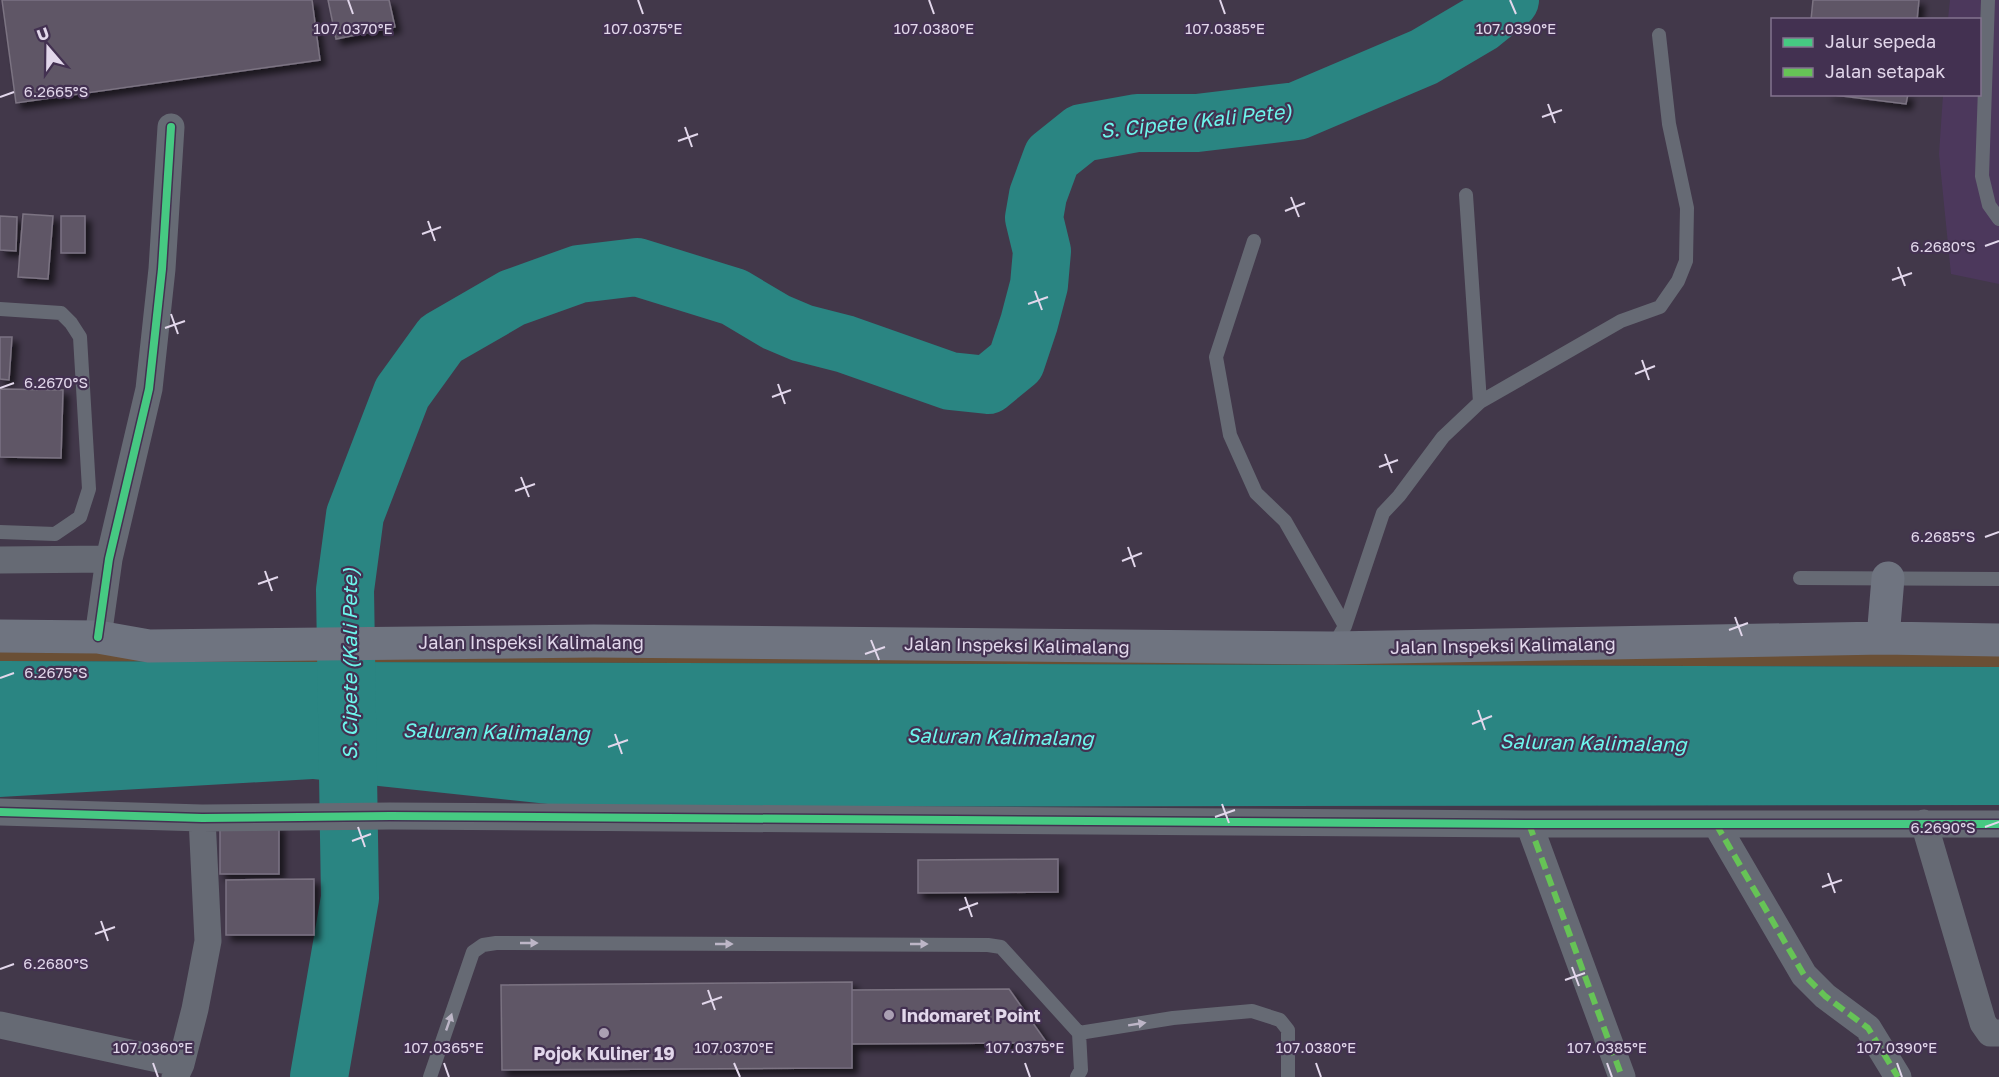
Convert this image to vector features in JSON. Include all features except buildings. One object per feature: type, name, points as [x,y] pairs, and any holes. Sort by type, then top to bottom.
[{"type":"main road","points":[[1884,638],[1888,578]]},
{"type":"main road","name":"Jalan Inspeksi Kalimalang","points":[[0,636],[98,637],[149,646],[1339,637],[1999,640]]},
{"type":"street","points":[[98,637],[109,559],[149,389],[162,268],[171,128]]},
{"type":"street","points":[[0,560],[109,559]]},
{"type":"street","points":[[0,812],[202,818],[390,816],[1529,824],[1999,824]]},
{"type":"street","points":[[0,1025],[178,1071],[208,941],[202,818]]},
{"type":"street","points":[[1924,823],[1983,1023],[1990,1033],[1999,1033]]},
{"type":"street","points":[[1529,824],[1623,1077]]},
{"type":"street","points":[[1716,824],[1804,975],[1825,996],[1868,1028],[1898,1077]]},
{"type":"lane","points":[[1988,0],[1982,176],[1989,206],[1999,219]]},
{"type":"lane","points":[[1339,637],[1383,513],[1443,437],[1480,402],[1621,321],[1660,307],[1678,281],[1686,261],[1687,208],[1669,124],[1659,35]]},
{"type":"lane","points":[[1466,195],[1480,402]]},
{"type":"lane","points":[[1254,241],[1216,357],[1230,435],[1256,493],[1285,521],[1339,637]]},
{"type":"lane","points":[[0,309],[61,313],[80,337],[89,489],[80,518],[55,534],[0,532]]},
{"type":"lane","points":[[1800,578],[1999,579]]},
{"type":"lane","points":[[430,1077],[472,952],[483,945],[496,943],[988,945],[1001,947],[1079,1033],[1081,1070],[1077,1077]]},
{"type":"lane","points":[[1079,1033],[1173,1018],[1252,1011],[1280,1020],[1288,1030],[1288,1077]]},
{"type":"shaded area","points":[[1950,0],[1999,0],[1999,284],[1951,274],[1939,154],[1943,96],[1981,96],[1981,18],[1948,18]]},
{"type":"shaded area","points":[[0,636],[1999,642],[1999,667],[0,661]]},
{"type":"water","name":"Saluran Kalimalang","points":[[0,661],[1999,667],[1999,805],[576,807],[313,779],[0,797]]},
{"type":"waterway","name":"S. Cipete (Kali Pete)","points":[[319,1077],[350,898],[345,590],[355,515],[402,393],[441,339],[512,298],[579,274],[637,267],[734,297],[776,322],[802,333],[845,344],[950,381],[988,385],[1016,362],[1029,323],[1039,285],[1042,251],[1034,218],[1038,195],[1052,157],[1082,133],[1137,123],[1197,123],[1297,111],[1424,57],[1480,24],[1510,0]]},
{"type":"marked path","points":[[1529,824],[1622,1077]]},
{"type":"marked path","points":[[1716,824],[1804,975],[1825,996],[1868,1028],[1898,1077]]},
{"type":"cycle path","points":[[98,637],[109,559],[149,389],[162,269],[171,127]]},
{"type":"cycle path","points":[[0,812],[202,818],[390,816],[1529,824],[1999,824]]},
{"type":"place","name":"Indomaret Point","points":[[889,1015]]},
{"type":"place","name":"Pojok Kuliner 19","points":[[604,1033]]}]
